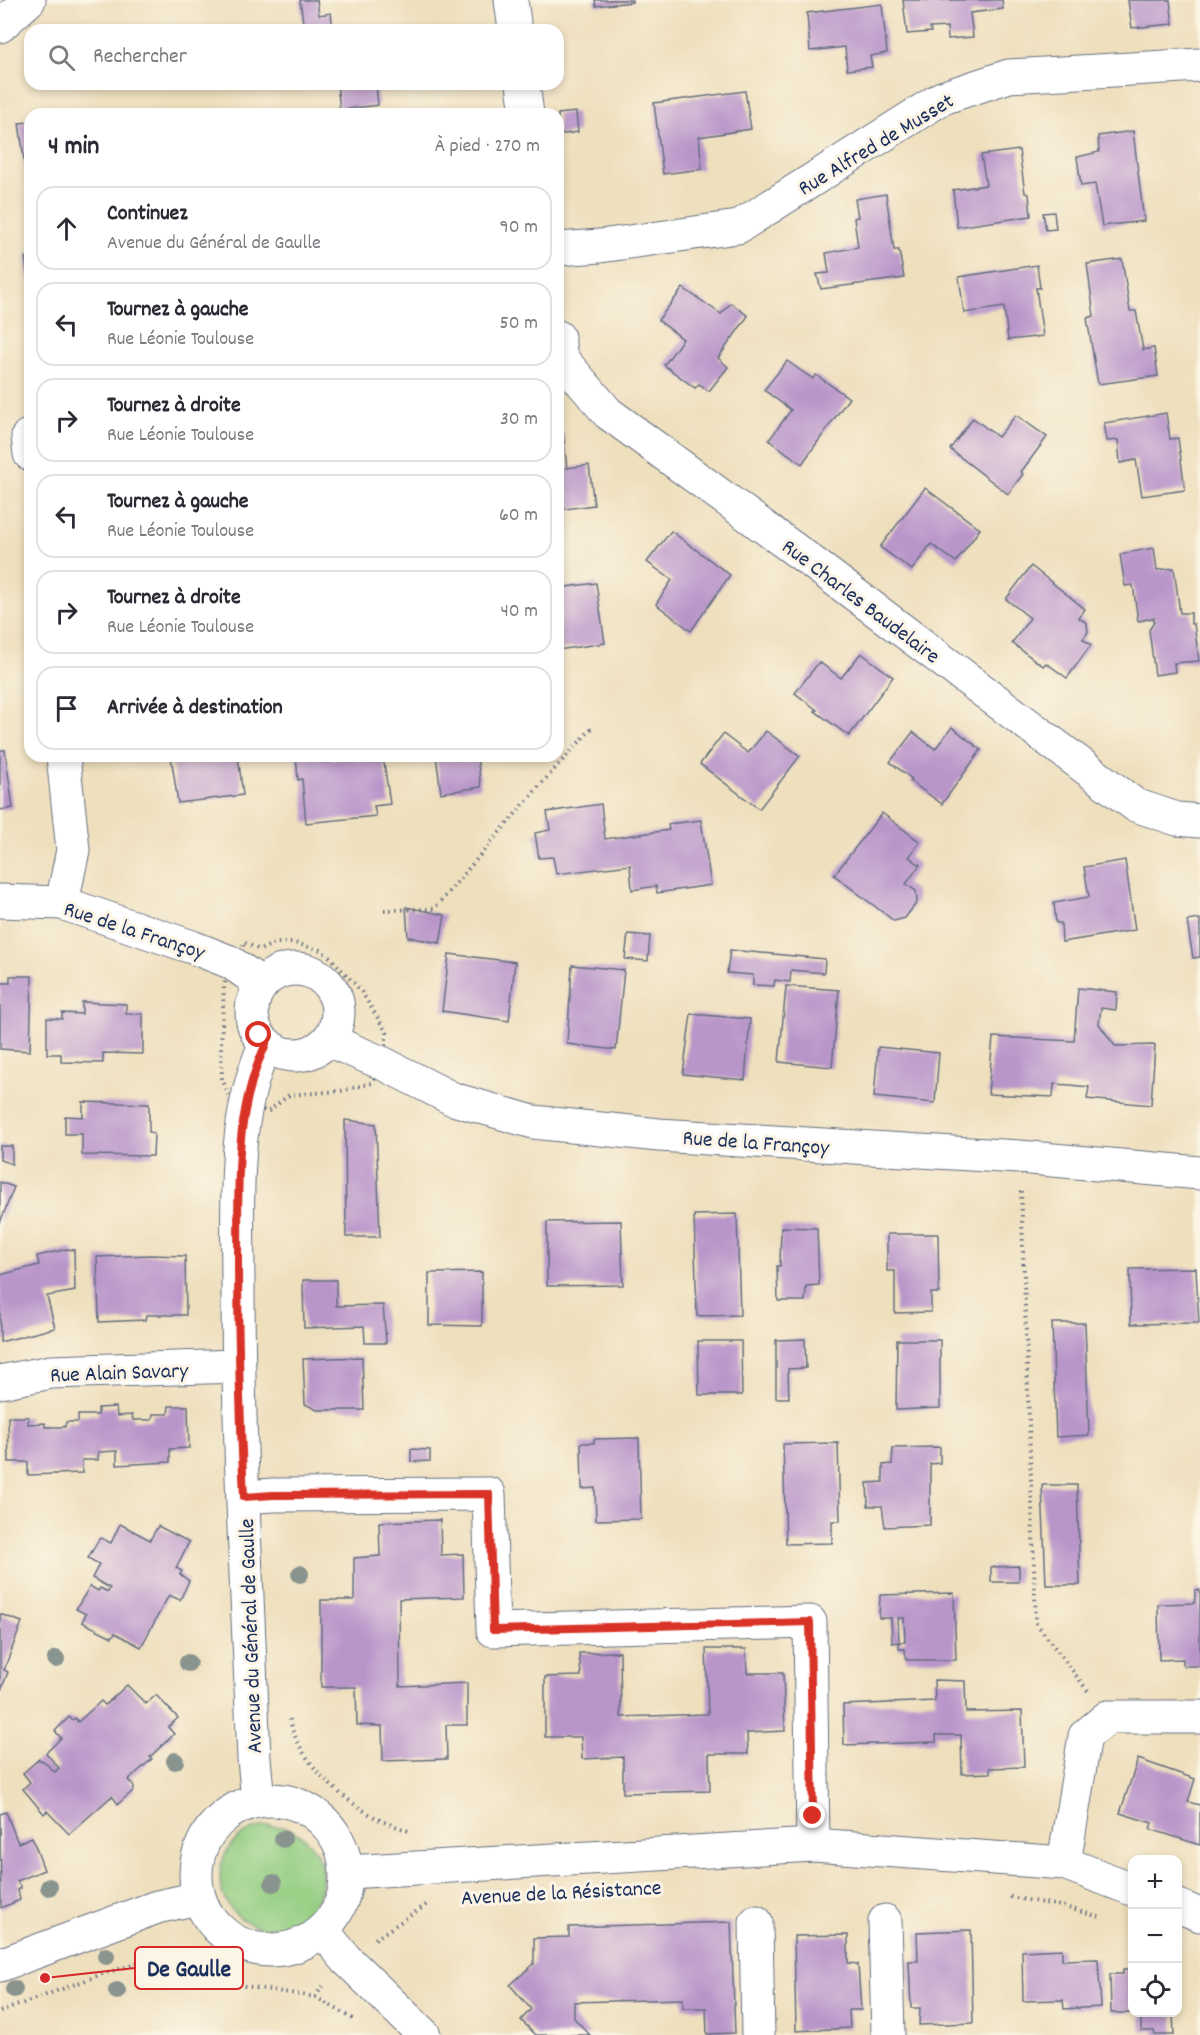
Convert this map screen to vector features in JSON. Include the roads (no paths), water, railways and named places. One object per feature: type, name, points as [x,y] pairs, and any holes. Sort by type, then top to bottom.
[{"type":"street","points":[[0,26],[28,0]]},
{"type":"street","points":[[511,0],[514,24]]},
{"type":"street","name":"Rue Alfred de Musset","points":[[564,249],[600,246],[738,227],[942,98],[1009,76],[1200,65]]},
{"type":"street","points":[[524,90],[526,108]]},
{"type":"street","name":"Rue Charles Baudelaire","points":[[564,362],[608,413],[805,557],[1135,805],[1177,819],[1200,821]]},
{"type":"street","points":[[62,903],[73,850],[64,762]]},
{"type":"street","name":"Rue de la Françoy","points":[[0,901],[62,903],[230,962],[262,984]]},
{"type":"street","points":[[290,969],[307,970],[324,980],[334,995],[338,1009],[337,1023],[328,1040],[320,1048],[302,1055],[284,1054],[266,1044],[255,1028],[253,1019],[253,1004],[262,984],[269,978],[290,969]]},
{"type":"street","name":"Rue de la Françoy","points":[[328,1040],[382,1062],[453,1099],[533,1122],[660,1135],[1019,1157],[1200,1173]]},
{"type":"street","name":"Avenue du Général de Gaulle","points":[[258,1800],[238,1366],[239,1146],[255,1068],[266,1044]]},
{"type":"street","name":"Rue Alain Savary","points":[[0,1382],[51,1372],[238,1366]]},
{"type":"street","points":[[244,1497],[489,1494],[493,1630],[810,1622],[813,1845]]},
{"type":"street","points":[[1064,1863],[1085,1736],[1108,1717],[1200,1717]]},
{"type":"street","points":[[258,1800],[283,1800],[307,1809],[327,1825],[341,1847],[347,1872],[342,1904],[323,1931],[303,1944],[280,1951],[255,1950],[230,1940],[210,1922],[198,1898],[195,1872],[200,1847],[213,1825],[233,1809],[258,1800]]},
{"type":"street","name":"Avenue de la Résistance","points":[[347,1872],[813,1845],[1064,1863],[1128,1887]]},
{"type":"street","points":[[0,1965],[157,1907],[198,1898]]},
{"type":"street","points":[[1182,1908],[1200,1915]]},
{"type":"street","points":[[885,1921],[888,2035]]},
{"type":"street","points":[[756,1922],[758,2035]]},
{"type":"street","points":[[323,1931],[346,1959],[424,2035]]},
{"type":"place","name":"De Gaulle","points":[[45,1978]]}]
